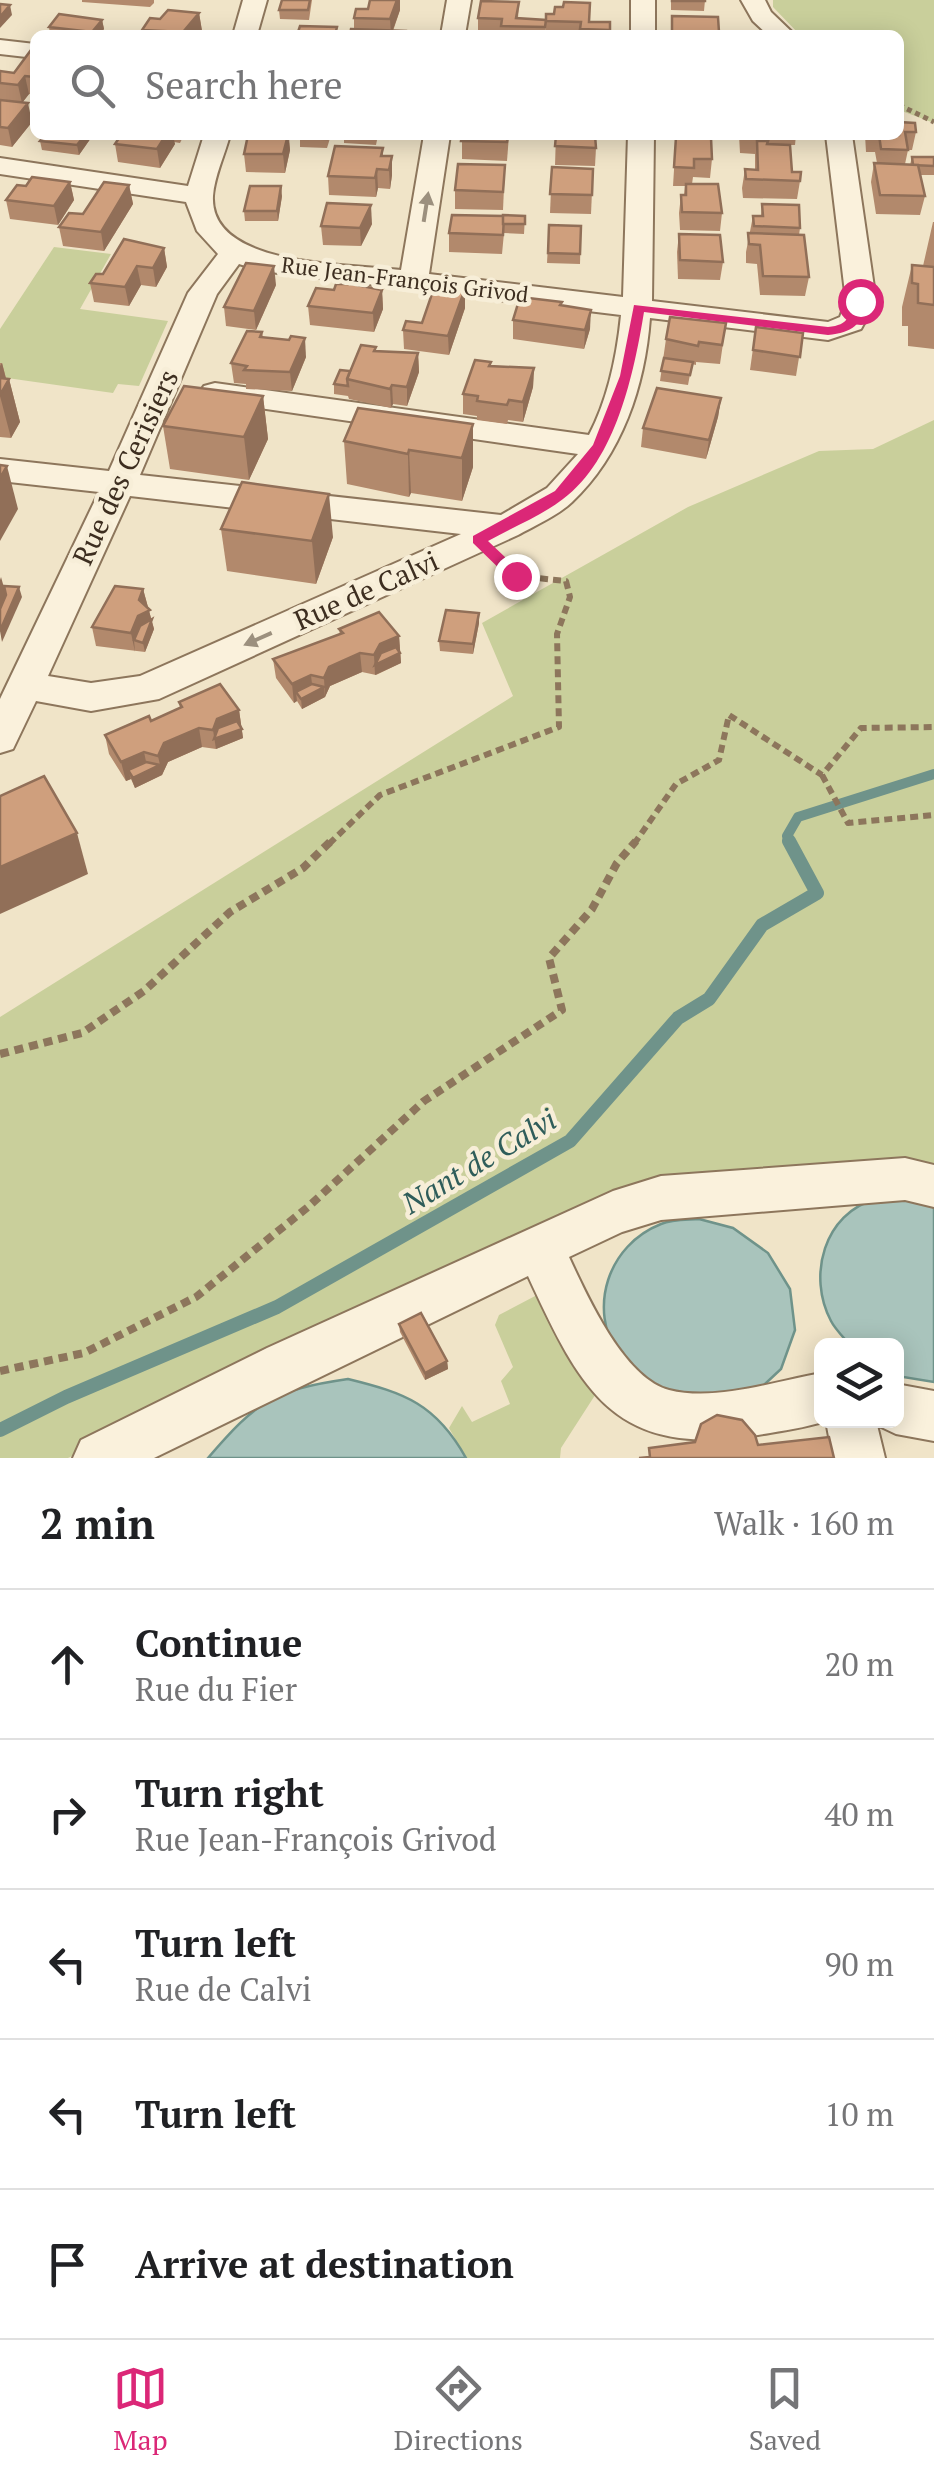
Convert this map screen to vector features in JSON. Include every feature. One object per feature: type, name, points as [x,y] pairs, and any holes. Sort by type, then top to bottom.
[{"type":"street","points":[[247,30],[256,0]]},
{"type":"street","points":[[454,30],[459,0]]},
{"type":"street","points":[[643,30],[644,0]]},
{"type":"street","points":[[753,0],[761,16],[777,30]]},
{"type":"street","points":[[0,47],[30,50]]},
{"type":"street","points":[[215,140],[199,196],[212,236],[233,253]]},
{"type":"street","points":[[414,279],[436,140]]},
{"type":"street","name":"Rue de Calvi","points":[[25,685],[91,697],[146,689],[492,534],[560,495],[599,446],[626,376],[638,308],[641,140]]},
{"type":"street","name":"Rue Jean-François Grivod","points":[[233,253],[262,262],[828,331],[846,329],[856,319],[860,301],[840,140]]},
{"type":"street","points":[[0,166],[199,196]]},
{"type":"street","name":"Rue des Cerisiers","points":[[25,685],[164,386],[202,293],[233,253]]},
{"type":"street","points":[[164,386],[599,446]]},
{"type":"street","points":[[0,470],[492,534]]},
{"type":"street","points":[[0,739],[25,685]]},
{"type":"street","points":[[99,1458],[614,1213],[661,1198],[905,1179],[934,1186]]},
{"type":"street","points":[[539,1247],[589,1350],[615,1383],[651,1408],[688,1419],[814,1399]]},
{"type":"street","points":[[904,1410],[934,1416]]},
{"type":"street","points":[[853,1428],[859,1458]]},
{"type":"path","points":[[904,107],[934,122]]},
{"type":"path","points":[[0,1054],[82,1033],[144,991],[230,912],[303,868],[380,795],[559,727],[557,634],[570,597],[566,581],[516,576],[492,534]]},
{"type":"path","points":[[0,1371],[84,1353],[196,1297],[308,1207],[424,1101],[562,1010],[549,958],[592,909],[616,863],[647,829],[676,784],[719,760],[730,716],[822,776],[848,823],[934,815]]},
{"type":"path","points":[[822,776],[861,728],[934,728]]},
{"type":"green space","points":[[773,0],[934,0],[934,123],[904,112],[904,30],[795,30],[773,7]]},
{"type":"green space","points":[[54,247],[111,254],[80,309],[168,321],[139,386],[118,384],[113,393],[0,377],[0,329]]},
{"type":"green space","points":[[934,420],[934,1165],[908,1160],[872,1162],[632,1184],[68,1458],[0,1458],[0,1017],[513,696],[482,623],[688,507],[819,451],[873,449]]},
{"type":"green space","points":[[537,1295],[549,1295],[599,1389],[561,1448],[560,1458],[466,1458],[449,1428],[462,1406],[472,1422],[510,1404],[501,1381],[513,1367],[495,1325],[499,1315]]},
{"type":"water","points":[[916,1197],[934,1204],[934,1382],[904,1377],[904,1338],[844,1338],[824,1303],[821,1266],[833,1232],[858,1206],[886,1198]]},
{"type":"water","points":[[699,1219],[733,1228],[768,1253],[790,1289],[795,1330],[781,1369],[751,1397],[680,1404],[624,1364],[609,1338],[604,1299],[616,1262],[643,1234],[666,1222]]},
{"type":"water","points":[[348,1379],[402,1396],[431,1413],[466,1458],[208,1458],[240,1423],[268,1401],[301,1388]]},
{"type":"building","points":[[282,0],[310,0],[308,10],[279,10]]},
{"type":"building","points":[[370,0],[397,0],[390,19],[354,18],[356,9],[368,9]]},
{"type":"building","points":[[481,1],[519,2],[516,18],[546,20],[545,27],[501,26],[502,19],[478,18]]},
{"type":"building","points":[[564,2],[590,3],[589,22],[610,22],[610,30],[580,29],[581,22],[546,21],[546,14],[554,14],[555,7],[563,7]]},
{"type":"building","points":[[0,4],[10,5],[0,17]]},
{"type":"building","points":[[168,10],[199,13],[185,30],[142,30],[150,18],[160,19]]},
{"type":"building","points":[[59,14],[102,20],[94,30],[49,27]]},
{"type":"building","points":[[672,16],[718,17],[719,30],[672,30]]},
{"type":"building","points":[[300,26],[337,27],[336,30],[299,30]]},
{"type":"building","points":[[30,51],[30,76],[25,76],[18,85],[0,83],[0,71],[14,73]]},
{"type":"building","points":[[0,100],[28,103],[8,128],[0,127]]},
{"type":"building","points":[[904,122],[915,123],[916,132],[905,132],[908,150],[881,149],[880,140],[904,140]]},
{"type":"building","points":[[41,140],[81,140],[77,145]]},
{"type":"building","points":[[118,140],[163,140],[157,149],[115,144]]},
{"type":"building","points":[[247,140],[287,140],[283,154],[244,154]]},
{"type":"building","points":[[461,140],[507,140],[507,142]]},
{"type":"building","points":[[556,140],[595,140],[596,148],[555,146]]},
{"type":"building","points":[[676,140],[711,140],[712,159],[694,159],[694,168],[674,167]]},
{"type":"building","points":[[757,141],[790,145],[792,172],[801,172],[800,181],[746,179],[745,169],[758,170]]},
{"type":"building","points":[[335,146],[383,148],[381,156],[392,156],[389,170],[377,169],[375,178],[328,176]]},
{"type":"building","points":[[912,157],[934,157],[934,166],[913,165]]},
{"type":"building","points":[[874,163],[918,165],[925,196],[880,195]]},
{"type":"building","points":[[458,164],[505,165],[503,192],[455,190]]},
{"type":"building","points":[[552,167],[593,169],[592,195],[550,194]]},
{"type":"building","points":[[32,177],[70,182],[54,206],[6,200],[17,185],[26,186]]},
{"type":"building","points":[[104,182],[129,185],[101,232],[59,227],[69,213],[83,214]]},
{"type":"building","points":[[686,184],[718,184],[722,213],[682,212],[681,195],[686,195]]},
{"type":"building","points":[[250,186],[281,186],[277,211],[244,211]]},
{"type":"building","points":[[327,203],[371,205],[360,228],[321,226]]},
{"type":"building","points":[[762,204],[799,205],[800,228],[754,226],[753,216],[763,216]]},
{"type":"building","points":[[452,215],[504,216],[503,235],[449,233]]},
{"type":"building","points":[[503,215],[525,216],[525,224],[503,224]]},
{"type":"building","points":[[549,225],[581,226],[580,254],[548,253]]},
{"type":"building","points":[[748,233],[804,235],[809,277],[763,276],[760,245],[749,244]]},
{"type":"building","points":[[679,234],[720,235],[723,262],[680,260]]},
{"type":"building","points":[[124,239],[164,248],[153,268],[137,266],[125,287],[90,283],[96,274],[103,274]]},
{"type":"building","points":[[246,263],[274,266],[254,311],[224,307]]},
{"type":"building","points":[[912,265],[934,267],[934,305],[918,303]]},
{"type":"building","points":[[336,284],[382,290],[373,313],[308,306],[316,288],[334,290]]},
{"type":"building","points":[[435,285],[465,289],[448,336],[403,330],[406,321],[422,323]]},
{"type":"building","points":[[520,297],[591,310],[585,330],[513,320]]},
{"type":"building","points":[[670,317],[726,323],[722,345],[699,342],[698,346],[666,339]]},
{"type":"building","points":[[756,327],[803,333],[800,357],[753,350]]},
{"type":"building","points":[[247,331],[262,332],[260,337],[305,338],[290,372],[244,370],[247,366],[231,363]]},
{"type":"building","points":[[361,345],[376,347],[374,351],[418,353],[407,387],[392,385],[390,389],[347,379]]},
{"type":"building","points":[[664,358],[693,362],[690,375],[661,371]]},
{"type":"building","points":[[475,360],[491,362],[489,366],[534,368],[523,402],[509,400],[507,405],[477,401],[478,396],[463,394]]},
{"type":"building","points":[[340,370],[350,371],[348,386],[334,384]]},
{"type":"building","points":[[0,378],[9,379],[0,395]]},
{"type":"building","points":[[184,386],[263,396],[244,437],[163,426]]},
{"type":"building","points":[[657,388],[721,398],[709,440],[643,428]]},
{"type":"building","points":[[358,408],[473,424],[462,458],[409,450],[408,454],[344,441]]},
{"type":"building","points":[[242,482],[329,494],[312,541],[221,529]]},
{"type":"building","points":[[4,586],[19,587],[0,631],[0,609],[6,595]]},
{"type":"building","points":[[115,586],[143,589],[139,600],[150,610],[138,616],[131,633],[92,627]]},
{"type":"building","points":[[446,610],[479,613],[473,644],[439,641]]},
{"type":"building","points":[[379,612],[399,636],[380,644],[374,655],[360,653],[329,667],[324,678],[311,675],[292,684],[273,659],[343,633],[339,629]]},
{"type":"building","points":[[152,619],[143,643],[134,640],[140,626]]},
{"type":"building","points":[[396,647],[400,653],[375,665],[381,653]]},
{"type":"building","points":[[220,684],[239,710],[217,719],[213,730],[199,728],[164,743],[158,756],[144,752],[121,762],[105,735],[149,716],[151,721],[182,707],[179,702]]},
{"type":"building","points":[[312,684],[324,687],[301,699],[296,692]]},
{"type":"building","points":[[237,721],[242,729],[214,739],[218,728]]},
{"type":"building","points":[[146,762],[160,765],[133,778],[128,770]]},
{"type":"building","points":[[44,776],[77,833],[0,867],[0,796]]},
{"type":"building","points":[[421,1313],[447,1361],[425,1373],[399,1324]]},
{"type":"building","points":[[717,1415],[742,1420],[758,1445],[829,1437],[834,1458],[639,1458],[650,1457],[649,1448],[695,1442],[701,1424]]},
{"type":"waterway","name":"Nant de Calvi","points":[[790,844],[787,836],[798,817],[934,774]]},
{"type":"waterway","name":"Nant de Calvi","points":[[0,1430],[66,1397],[277,1307],[570,1141],[678,1018],[709,999],[762,925],[817,893],[789,841]]},
{"type":"route","points":[[516,576],[478,540],[560,495],[599,446],[626,376],[638,308],[828,331],[846,329],[856,319],[860,301]]}]
